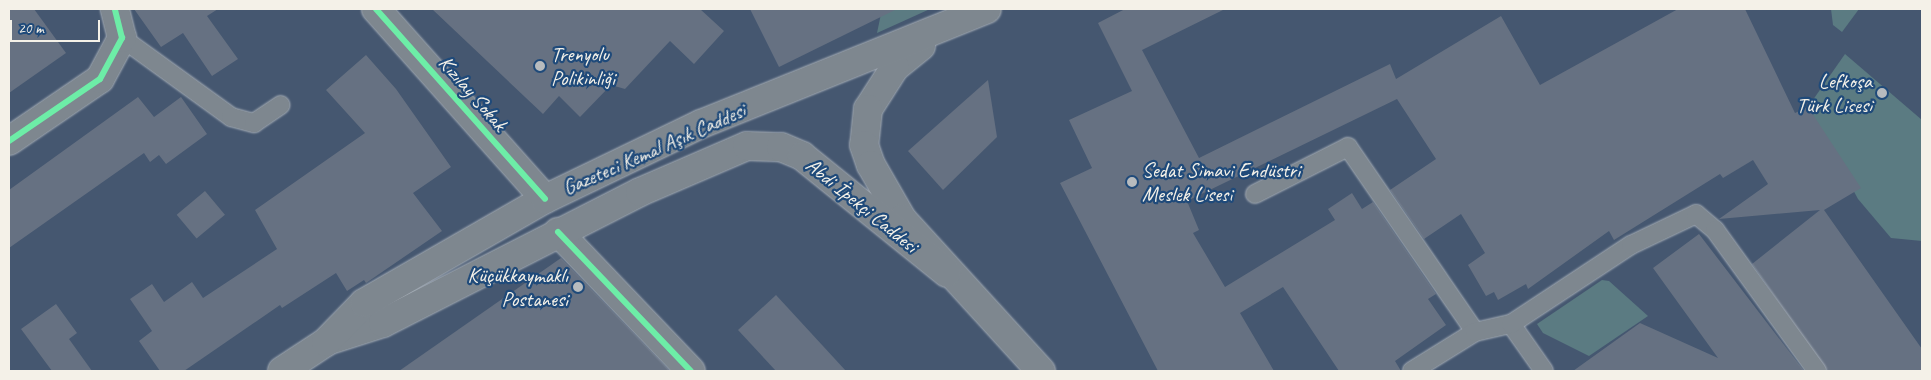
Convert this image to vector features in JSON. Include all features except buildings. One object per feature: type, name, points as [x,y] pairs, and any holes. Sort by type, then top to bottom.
[{"type":"main road","name":"Kızılay Sokak","points":[[376,9],[545,199]]},
{"type":"main road","name":"Gazeteci Kemal Aşık Caddesi","points":[[326,342],[364,303],[545,199],[702,124],[937,32],[987,9]]},
{"type":"main road","points":[[9,141],[100,79],[119,21]]},
{"type":"main road","name":"Abdi İpekçi Caddesi","points":[[937,32],[895,67],[868,109],[863,128],[871,165],[886,193],[947,273],[1041,371]]},
{"type":"main road","name":"Abdi İpekçi Caddesi","points":[[714,158],[763,145],[802,156],[947,273]]},
{"type":"main road","name":"Gazeteci Kemal Aşık Caddesi","points":[[326,342],[383,323],[558,232],[714,158]]},
{"type":"main road","points":[[558,232],[691,371]]},
{"type":"main road","points":[[282,371],[326,342]]},
{"type":"lane","points":[[119,21],[231,117],[254,123],[281,105]]},
{"type":"lane","points":[[1255,194],[1348,148],[1475,332]]},
{"type":"lane","points":[[1418,370],[1475,332],[1511,324],[1631,245],[1696,214],[1715,230],[1816,371]]},
{"type":"lane","points":[[1511,324],[1544,371]]},
{"type":"green space","points":[[882,9],[930,9],[877,33]]},
{"type":"green space","points":[[1831,9],[1859,9],[1842,32],[1833,25]]},
{"type":"green space","points":[[1845,54],[1922,120],[1922,241],[1891,238],[1858,199],[1808,107]]},
{"type":"green space","points":[[1602,280],[1609,281],[1648,316],[1589,356],[1543,333],[1537,324]]},
{"type":"cycle path","points":[[9,141],[100,79],[122,38],[115,9]]},
{"type":"cycle path","points":[[376,9],[545,199]]},
{"type":"cycle path","points":[[558,232],[691,371]]},
{"type":"place","name":"Trenyolu Polikinliği","points":[[540,66]]},
{"type":"place","name":"Lefkoşa Türk Lisesi","points":[[1882,93]]},
{"type":"place","name":"Sedat Simavi Endüstri Meslek Lisesi","points":[[1132,182]]},
{"type":"place","name":"Küçükkaymaklı Postanesi","points":[[578,287]]}]
